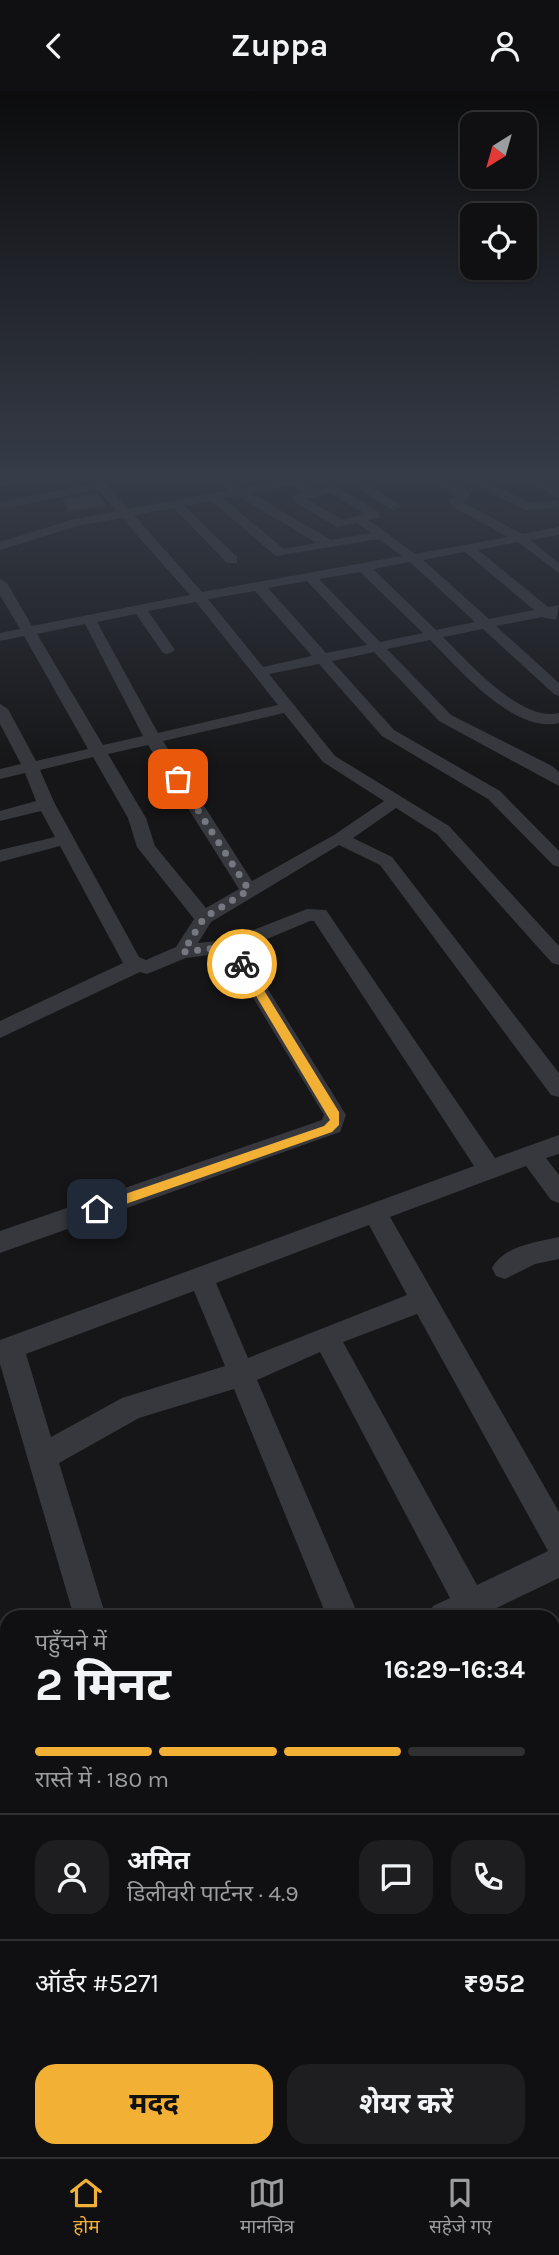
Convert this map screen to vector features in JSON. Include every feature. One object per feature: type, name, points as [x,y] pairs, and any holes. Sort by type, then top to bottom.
[{"type":"street","points":[[179,573],[330,759],[443,829],[559,958]]},
{"type":"street","points":[[0,637],[199,597],[339,573]]},
{"type":"street","points":[[370,573],[501,699],[547,721],[559,718]]},
{"type":"street","points":[[430,573],[559,691]]},
{"type":"street","points":[[502,573],[552,610],[559,624]]},
{"type":"street","points":[[311,578],[445,719],[554,773]]},
{"type":"street","points":[[0,583],[137,818],[146,848],[204,918]]},
{"type":"street","points":[[259,587],[388,733],[494,795],[559,861]]},
{"type":"street","points":[[139,609],[168,650]]},
{"type":"street","points":[[258,672],[552,610]]},
{"type":"street","points":[[89,619],[153,739],[249,890]]},
{"type":"street","points":[[0,773],[286,708]]},
{"type":"street","points":[[3,720],[30,766],[64,840],[126,955],[137,965]]},
{"type":"street","points":[[183,952],[204,918],[340,839],[396,800]]},
{"type":"street","points":[[0,815],[46,804]]},
{"type":"street","points":[[340,839],[386,861],[559,1089]]},
{"type":"street","points":[[0,856],[64,840]]},
{"type":"street","points":[[0,1030],[137,965],[155,965],[183,952],[232,946],[307,915],[319,914],[490,1170]]},
{"type":"street","points":[[0,1242],[332,1126],[335,1115],[232,946]]},
{"type":"street","points":[[88,1610],[43,1457],[5,1350],[200,1275],[559,1144]]},
{"type":"street","points":[[530,1154],[559,1193]]},
{"type":"street","points":[[374,1212],[559,1541]]},
{"type":"street","points":[[505,1268],[530,1254],[559,1248]]},
{"type":"street","points":[[200,1275],[340,1610]]},
{"type":"street","points":[[43,1457],[132,1407],[241,1374],[326,1337],[423,1300]]},
{"type":"street","points":[[326,1337],[457,1610]]},
{"type":"street","points":[[459,1610],[559,1562]]},
{"type":"way so far","points":[[178,779],[249,890],[204,918],[183,952],[232,946],[242,964]]},
{"type":"route","points":[[97,1209],[328,1129],[335,1121],[335,1115],[242,964]]}]
